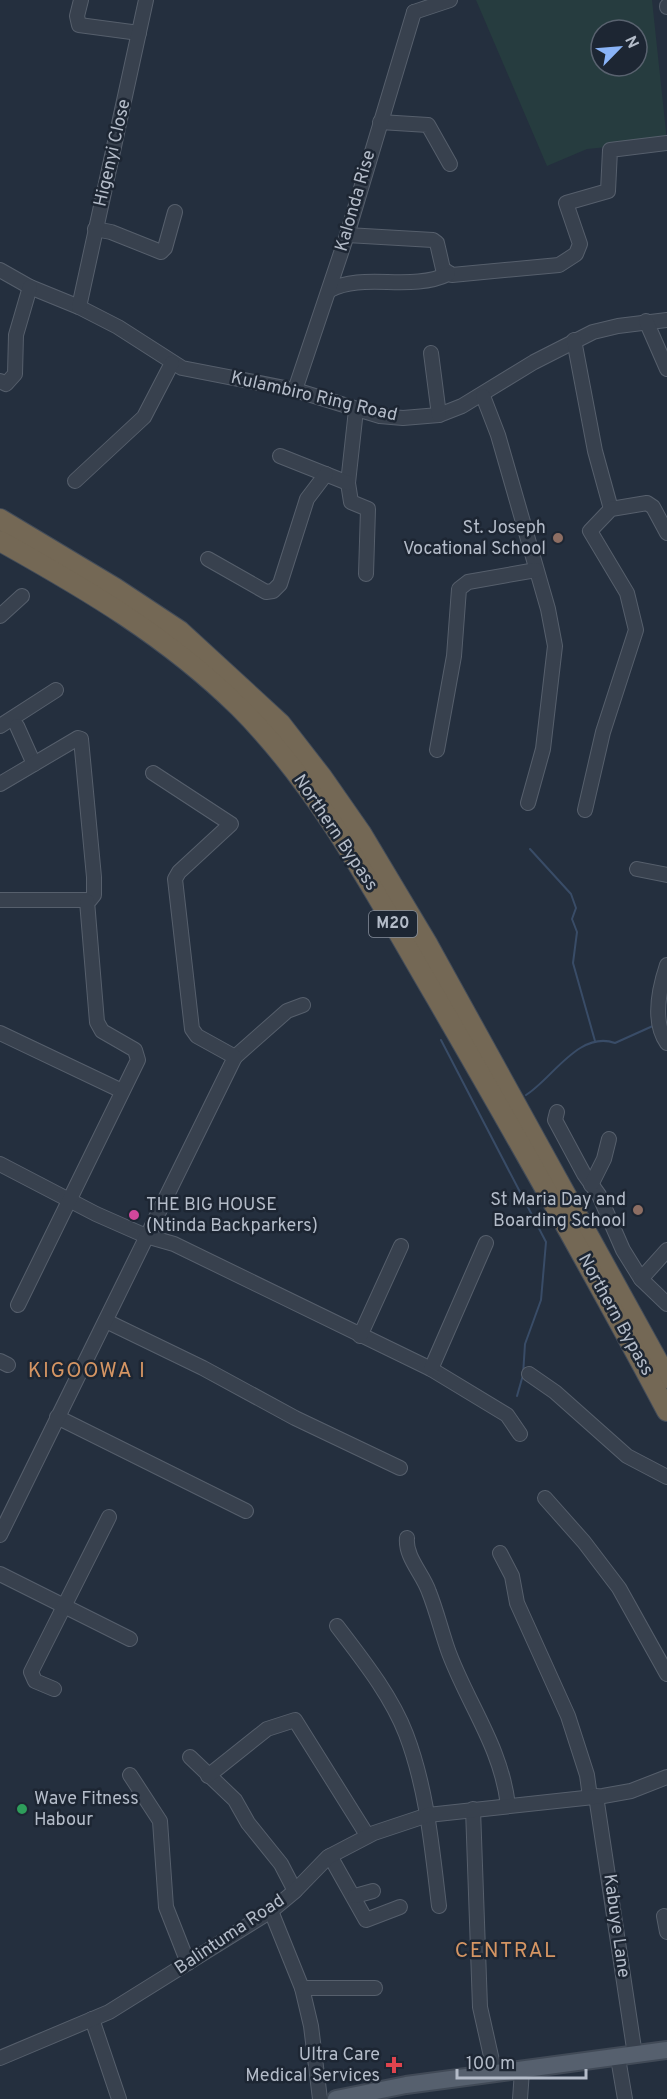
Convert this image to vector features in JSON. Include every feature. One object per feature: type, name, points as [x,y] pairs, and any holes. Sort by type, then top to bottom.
[{"type":"highway","name":"Northern Bypass","points":[[0,519],[61,554],[180,631],[280,723],[322,777],[362,833],[428,945],[667,1378]]},
{"type":"highway","name":"Northern Bypass","points":[[0,541],[84,587],[172,647],[241,709],[314,797],[349,849],[488,1087],[667,1411]]},
{"type":"main road","points":[[336,2099],[406,2085],[667,2050]]},
{"type":"street","points":[[81,0],[77,16],[79,25],[139,33]]},
{"type":"street","name":"Higenyi Close","points":[[79,307],[146,0]]},
{"type":"street","points":[[412,6],[450,0]]},
{"type":"street","name":"Kalonda Rise","points":[[295,390],[347,235],[412,6]]},
{"type":"street","points":[[380,122],[428,125],[450,164]]},
{"type":"street","points":[[330,290],[348,285],[429,281],[448,274],[551,267],[568,260],[576,254],[580,244],[566,203],[608,191],[610,150],[667,143]]},
{"type":"street","points":[[95,229],[111,232],[160,252],[165,248],[174,212]]},
{"type":"street","points":[[347,235],[433,240],[437,243],[443,269],[448,274]]},
{"type":"street","name":"Kulambiro Ring Road","points":[[0,270],[30,287],[79,307],[118,327],[182,368],[295,390],[356,410],[380,416],[403,418],[439,415],[483,396],[574,340],[618,326],[667,320]]},
{"type":"street","points":[[0,381],[6,384],[15,374],[16,335],[30,287]]},
{"type":"street","points":[[646,321],[667,369]]},
{"type":"street","points":[[574,340],[595,451],[611,509]]},
{"type":"street","points":[[431,353],[439,415]]},
{"type":"street","points":[[75,481],[144,417],[172,363]]},
{"type":"street","points":[[483,396],[498,435],[548,609],[555,660],[543,749],[528,803]]},
{"type":"street","points":[[356,410],[348,483],[351,502],[368,509],[366,574]]},
{"type":"street","points":[[280,456],[348,483]]},
{"type":"street","points":[[208,559],[266,592],[273,591],[280,584],[307,499],[326,474]]},
{"type":"street","points":[[585,810],[603,732],[636,630],[627,592],[590,534],[611,509],[647,503],[653,507],[667,532]]},
{"type":"street","points":[[437,750],[454,656],[459,589],[468,582],[536,570]]},
{"type":"street","points":[[0,616],[22,596]]},
{"type":"street","points":[[0,726],[56,690]]},
{"type":"street","points":[[17,726],[34,764]]},
{"type":"street","points":[[0,784],[78,738],[82,740],[94,876],[94,895],[87,900],[0,900]]},
{"type":"street","points":[[153,773],[231,824],[179,872],[175,879],[192,1029],[197,1036],[235,1057]]},
{"type":"street","points":[[637,869],[667,875]]},
{"type":"street","points":[[18,1305],[138,1057],[135,1050],[102,1031],[97,1022],[87,900]]},
{"type":"street","points":[[667,965],[662,982],[658,1026],[667,1043]]},
{"type":"street","points":[[0,1534],[235,1057],[287,1011],[303,1005]]},
{"type":"street","points":[[0,1033],[122,1091]]},
{"type":"street","points":[[557,1112],[555,1120],[591,1185],[599,1195],[623,1250],[641,1279],[667,1304]]},
{"type":"street","points":[[591,1185],[604,1159],[609,1139]]},
{"type":"street","points":[[0,1164],[146,1236],[193,1253],[431,1369],[507,1415],[520,1434]]},
{"type":"street","points":[[431,1369],[486,1243]]},
{"type":"street","points":[[360,1336],[401,1246]]},
{"type":"street","points":[[641,1279],[667,1250]]},
{"type":"street","points":[[106,1321],[203,1368],[295,1418],[400,1468]]},
{"type":"street","points":[[530,1374],[555,1392],[627,1456],[667,1477]]},
{"type":"street","points":[[57,1417],[246,1511]]},
{"type":"street","points":[[545,1498],[584,1542],[619,1588],[667,1674]]},
{"type":"street","points":[[54,1689],[35,1681],[31,1672],[110,1517]]},
{"type":"street","points":[[407,1538],[406,1548],[428,1588],[444,1630],[448,1652],[496,1751],[505,1779],[508,1805]]},
{"type":"street","name":"Kabuye Lane","points":[[500,1554],[512,1576],[517,1603],[568,1716],[593,1797],[635,2055]]},
{"type":"street","points":[[0,1574],[129,1639]]},
{"type":"street","points":[[337,1626],[384,1691],[406,1734],[428,1815],[439,1906]]},
{"type":"street","points":[[208,1776],[267,1729],[295,1720],[367,1835]]},
{"type":"street","points":[[190,1757],[235,1800],[248,1823],[281,1864],[295,1891]]},
{"type":"street","points":[[130,1775],[160,1821],[166,1907],[188,1964]]},
{"type":"street","name":"Balintuma Road","points":[[1,2056],[109,2012],[271,1911],[330,1856],[367,1835],[428,1815],[631,1791],[667,1777]]},
{"type":"street","points":[[473,1809],[480,2007],[495,2074]]},
{"type":"street","points":[[330,1856],[355,1896],[366,1920],[400,1907]]},
{"type":"street","points":[[355,1896],[373,1891]]},
{"type":"street","points":[[271,1911],[302,1988],[310,2026],[320,2099]]},
{"type":"street","points":[[664,1916],[667,1932]]},
{"type":"street","points":[[302,1988],[375,1988]]},
{"type":"street","points":[[93,2019],[118,2099]]},
{"type":"street","points":[[618,2058],[625,2099]]},
{"type":"street","points":[[520,2099],[522,2071]]},
{"type":"green space","points":[[476,0],[652,0],[667,141],[587,149],[547,166]]},
{"type":"waterway","points":[[530,849],[571,894],[576,908],[572,919],[577,932],[573,963],[595,1041]]},
{"type":"waterway","points":[[526,1095],[567,1058],[590,1043],[602,1041],[615,1043],[655,1025]]},
{"type":"waterway","points":[[441,1040],[546,1242],[541,1300],[525,1344],[523,1375],[517,1396]]},
{"type":"place","name":"St. Joseph Vocational School","points":[[558,538]]},
{"type":"place","name":"St Maria Day and Boarding School","points":[[638,1210]]},
{"type":"place","name":"THE BIG HOUSE (Ntinda Backparkers)","points":[[134,1215]]},
{"type":"place","name":"Wave Fitness Habour","points":[[22,1809]]},
{"type":"place","name":"Ultra Care Medical Services","points":[[394,2065]]},
{"type":"district","name":"KIGOOWA I","points":[[87,1371]]},
{"type":"district","name":"CENTRAL","points":[[506,1951]]}]
